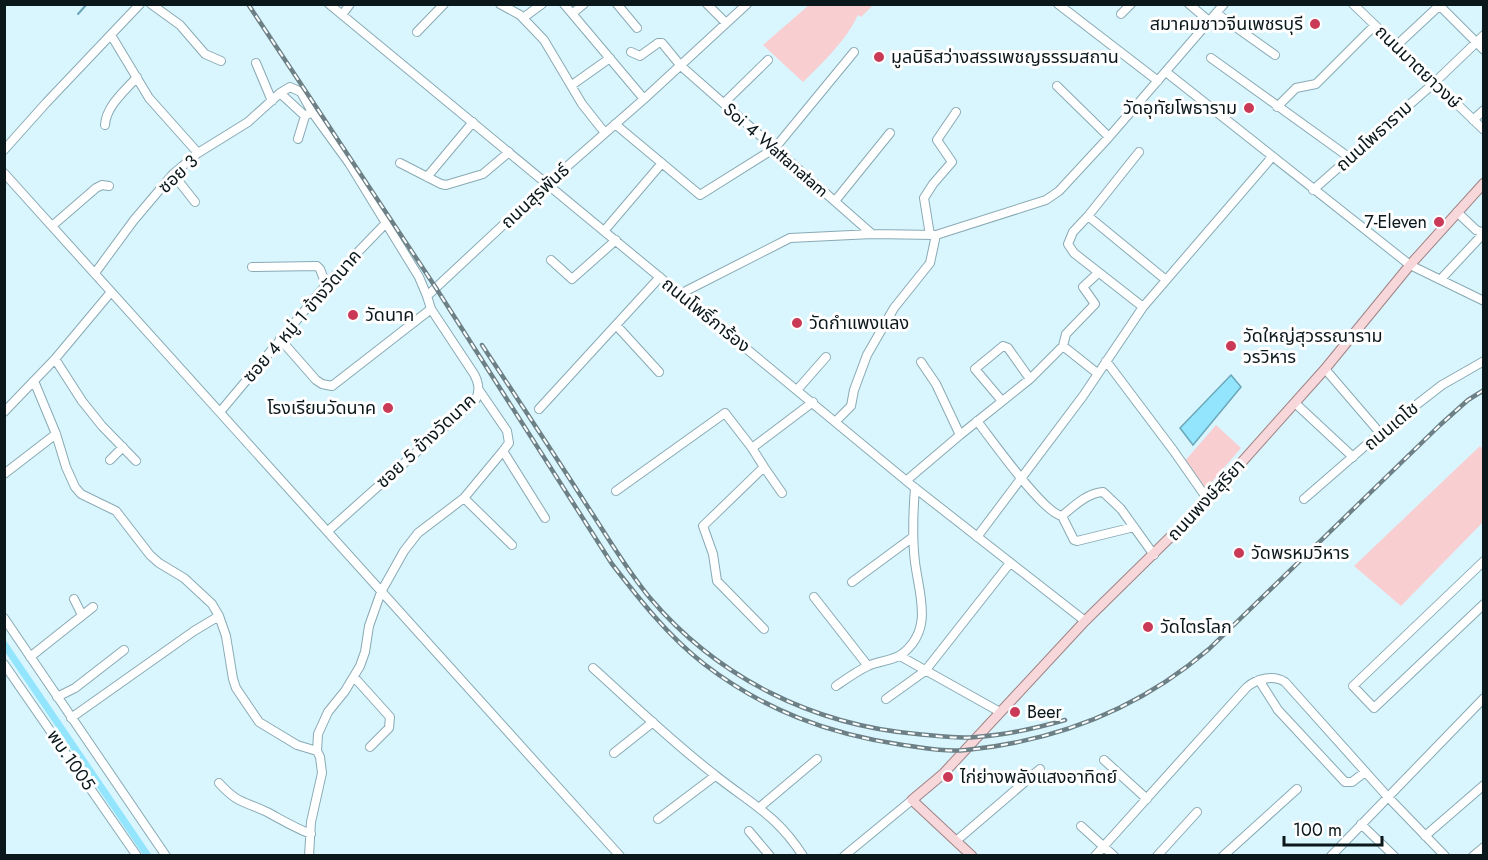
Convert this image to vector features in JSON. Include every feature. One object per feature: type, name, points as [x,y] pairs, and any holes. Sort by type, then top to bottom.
[{"type":"main road","name":"ถนนพงษ์สุริยา","points":[[912,800],[943,774],[1085,621],[1208,500],[1295,403],[1410,265],[1484,183]]},
{"type":"main road","points":[[912,800],[967,854]]},
{"type":"street","points":[[4,150],[140,4]]},
{"type":"street","points":[[151,4],[180,25],[203,53],[221,61]]},
{"type":"street","name":"ถนนโพธิ์การ้อง","points":[[329,4],[915,488],[1085,621]]},
{"type":"street","points":[[342,15],[350,4]]},
{"type":"street","points":[[417,32],[444,4]]},
{"type":"street","points":[[500,4],[523,18],[544,40],[582,104],[605,133]]},
{"type":"street","points":[[523,18],[542,4]]},
{"type":"street","points":[[564,4],[644,99]]},
{"type":"street","points":[[573,13],[584,4]]},
{"type":"street","points":[[617,4],[637,28]]},
{"type":"street","points":[[707,4],[726,23]]},
{"type":"street","name":"ถนนสุรพันธ์","points":[[427,296],[547,184],[681,66],[747,4]]},
{"type":"street","points":[[1058,4],[1158,81]]},
{"type":"street","points":[[1121,14],[1131,4]]},
{"type":"street","points":[[1189,4],[1209,21]]},
{"type":"street","points":[[680,294],[790,238],[872,234],[933,235],[1046,200],[1059,190],[1109,137],[1224,4]]},
{"type":"street","name":"ถนนมาตยาวงษ์","points":[[1353,4],[1484,130]]},
{"type":"street","points":[[1396,46],[1439,5],[1484,50]]},
{"type":"street","points":[[1216,13],[1275,55]]},
{"type":"street","points":[[1277,107],[1296,88],[1316,84],[1375,25]]},
{"type":"street","points":[[111,35],[149,98],[198,153]]},
{"type":"street","name":"ถนนโพธาราม","points":[[1313,190],[1434,83],[1484,35]]},
{"type":"street","name":"Soi 4 Wattanatam","points":[[631,52],[640,56],[661,42],[681,66],[872,234]]},
{"type":"street","points":[[615,124],[700,195],[775,148],[854,52]]},
{"type":"street","points":[[572,85],[610,58]]},
{"type":"street","points":[[1211,58],[1350,158]]},
{"type":"street","points":[[724,104],[768,60]]},
{"type":"street","points":[[256,63],[272,101]]},
{"type":"street","points":[[1166,72],[1410,265],[1483,301]]},
{"type":"street","points":[[105,125],[109,110],[136,77]]},
{"type":"street","points":[[1057,86],[1109,137]]},
{"type":"street","points":[[280,339],[316,380],[332,386],[431,309],[419,277],[349,163],[308,114],[280,93],[290,87],[297,89],[308,114],[298,139]]},
{"type":"street","name":"ซอย 3","points":[[94,273],[172,174],[198,153],[240,128],[280,93]]},
{"type":"street","points":[[1473,120],[1484,110]]},
{"type":"street","points":[[836,421],[851,406],[854,390],[867,355],[894,308],[930,263],[933,235],[924,198],[952,162],[937,140],[956,112]]},
{"type":"street","points":[[426,177],[473,122]]},
{"type":"street","points":[[835,201],[891,133]]},
{"type":"street","points":[[400,163],[441,184],[452,184],[483,174],[509,152]]},
{"type":"street","points":[[1139,152],[1073,232],[1068,244],[1074,253],[1143,308]]},
{"type":"street","points":[[977,537],[1083,396],[1143,308],[1272,157]]},
{"type":"street","points":[[604,231],[662,163]]},
{"type":"street","points":[[4,174],[621,855]]},
{"type":"street","points":[[172,174],[195,202]]},
{"type":"street","points":[[52,226],[96,188],[102,185],[109,186]]},
{"type":"street","points":[[1441,279],[1484,233],[1476,230],[1457,212]]},
{"type":"street","points":[[1088,216],[1166,280]]},
{"type":"street","name":"ซอย 4 หมู่ 1 ข้างวัดนาค","points":[[220,412],[326,285],[387,222]]},
{"type":"street","points":[[551,260],[572,279],[616,240]]},
{"type":"street","points":[[252,267],[317,266],[320,268],[326,285]]},
{"type":"street","points":[[907,480],[1030,380],[1063,346],[1066,334],[1095,304],[1083,287],[1098,273]]},
{"type":"street","points":[[539,409],[660,277]]},
{"type":"street","points":[[4,412],[55,359],[111,292]]},
{"type":"street","name":"ซอย 5 ข้างวัดนาค","points":[[328,531],[476,399],[479,390],[478,381],[431,309]]},
{"type":"street","points":[[616,325],[659,372]]},
{"type":"street","points":[[1002,401],[975,369],[1003,346],[1008,348],[1030,380]]},
{"type":"street","points":[[1063,346],[1097,373]]},
{"type":"street","points":[[797,390],[826,357]]},
{"type":"street","points":[[55,359],[82,401],[102,426],[136,461]]},
{"type":"street","points":[[1106,361],[1208,500]]},
{"type":"street","name":"ถนนเดโช","points":[[1304,499],[1380,433],[1442,385],[1484,361]]},
{"type":"street","points":[[921,362],[936,384],[960,435]]},
{"type":"street","points":[[1324,369],[1380,433]]},
{"type":"street","points":[[34,381],[75,487],[81,494],[116,511],[150,555],[184,578],[204,596],[219,616],[226,636],[236,688],[259,722],[297,745],[316,751],[320,757],[322,773],[316,796],[309,855]]},
{"type":"street","points":[[316,751],[322,722],[354,677],[365,652],[369,626],[382,591],[404,550],[418,533],[464,498],[509,443],[507,431],[479,390]]},
{"type":"street","points":[[752,448],[813,402]]},
{"type":"street","points":[[1295,403],[1353,458]]},
{"type":"street","points":[[616,491],[725,412],[782,493]]},
{"type":"street","points":[[977,421],[1045,505],[1057,515],[1062,516],[1074,540],[1134,527]]},
{"type":"street","points":[[4,474],[56,434]]},
{"type":"street","points":[[110,460],[123,447]]},
{"type":"street","points":[[503,451],[545,518]]},
{"type":"street","points":[[764,467],[703,526],[713,554],[717,581],[764,629]]},
{"type":"street","points":[[836,686],[868,666],[900,656],[909,647],[922,624],[923,599],[915,563],[912,518],[915,488]]},
{"type":"street","points":[[1062,516],[1084,498],[1097,492],[1103,492],[1121,508],[1154,555]]},
{"type":"street","points":[[464,498],[512,545]]},
{"type":"street","points":[[852,582],[913,537]]},
{"type":"street","points":[[1484,561],[1353,686],[1374,708],[1484,604]]},
{"type":"street","points":[[886,699],[925,671],[1010,563]]},
{"type":"street","points":[[814,597],[868,666]]},
{"type":"street","points":[[74,599],[82,615]]},
{"type":"street","points":[[30,657],[93,607]]},
{"type":"street","points":[[71,718],[194,631],[219,616]]},
{"type":"street","points":[[4,618],[166,855]]},
{"type":"street","points":[[57,698],[75,688],[124,650]]},
{"type":"street","points":[[900,656],[1000,712]]},
{"type":"street","name":"พบ.1005","points":[[4,664],[137,855]]},
{"type":"street","points":[[593,668],[715,776],[760,807],[790,836],[803,855]]},
{"type":"street","points":[[354,677],[390,717],[389,728],[370,747]]},
{"type":"street","points":[[1095,855],[1247,687],[1259,680],[1269,678],[1283,681],[1444,855]]},
{"type":"street","points":[[1259,680],[1278,711],[1343,780],[1348,783],[1352,782],[1365,772]]},
{"type":"street","points":[[1332,855],[1484,698]]},
{"type":"street","points":[[614,753],[653,722]]},
{"type":"street","points":[[760,807],[817,759]]},
{"type":"street","points":[[1104,760],[1147,799]]},
{"type":"street","points":[[956,841],[1040,770]]},
{"type":"street","points":[[658,819],[715,776]]},
{"type":"street","points":[[219,783],[239,802],[261,809],[311,834]]},
{"type":"street","points":[[1425,836],[1484,785]]},
{"type":"street","points":[[1223,855],[1297,789]]},
{"type":"street","points":[[844,855],[912,800]]},
{"type":"street","points":[[1157,855],[1197,812]]},
{"type":"street","points":[[1361,824],[1394,855]]},
{"type":"street","points":[[1081,826],[1114,855]]},
{"type":"street","points":[[749,831],[770,855]]},
{"type":"street","points":[[1473,855],[1484,847]]},
{"type":"shaded area","points":[[809,5],[873,5],[861,17],[858,15],[840,43],[803,82],[763,45]]},
{"type":"shaded area","points":[[1216,425],[1241,448],[1204,491],[1184,462]]},
{"type":"shaded area","points":[[1480,446],[1483,450],[1483,522],[1401,606],[1354,566]]},
{"type":"water","points":[[1231,375],[1241,387],[1193,445],[1180,428]]},
{"type":"waterway","points":[[78,14],[87,4]]},
{"type":"waterway","points":[[4,644],[148,856]]},
{"type":"railway","points":[[248,4],[436,288],[612,564],[633,591],[666,630],[704,664],[750,695],[823,727],[903,745],[942,750],[966,750],[1033,739],[1065,730],[1126,705],[1182,670],[1209,649],[1440,425],[1468,400],[1484,390]]},
{"type":"railway","points":[[482,345],[641,587],[677,626],[706,652],[737,674],[770,693],[805,708],[878,729],[969,738],[1010,733],[1065,720]]},
{"type":"place","name":"สมาคมชาวจีนเพชรบุรี","points":[[1315,24]]},
{"type":"place","name":"มูลนิธิสว่างสรรเพชญธรรมสถาน","points":[[879,57]]},
{"type":"place","name":"วัดอุทัยโพธาราม","points":[[1249,108]]},
{"type":"place","name":"7-Eleven","points":[[1439,222]]},
{"type":"place","name":"วัดนาค","points":[[353,315]]},
{"type":"place","name":"วัดกำแพงแลง","points":[[797,323]]},
{"type":"place","name":"วัดใหญ่สุวรรณาราม วรวิหาร","points":[[1231,346]]},
{"type":"place","name":"โรงเรียนวัดนาค","points":[[388,408]]},
{"type":"place","name":"วัดพรหมวิหาร","points":[[1239,553]]},
{"type":"place","name":"วัดไตรโลก","points":[[1148,627]]},
{"type":"place","name":"Beer","points":[[1015,712]]},
{"type":"place","name":"ไก่ย่างพลังแสงอาทิตย์","points":[[948,777]]}]
